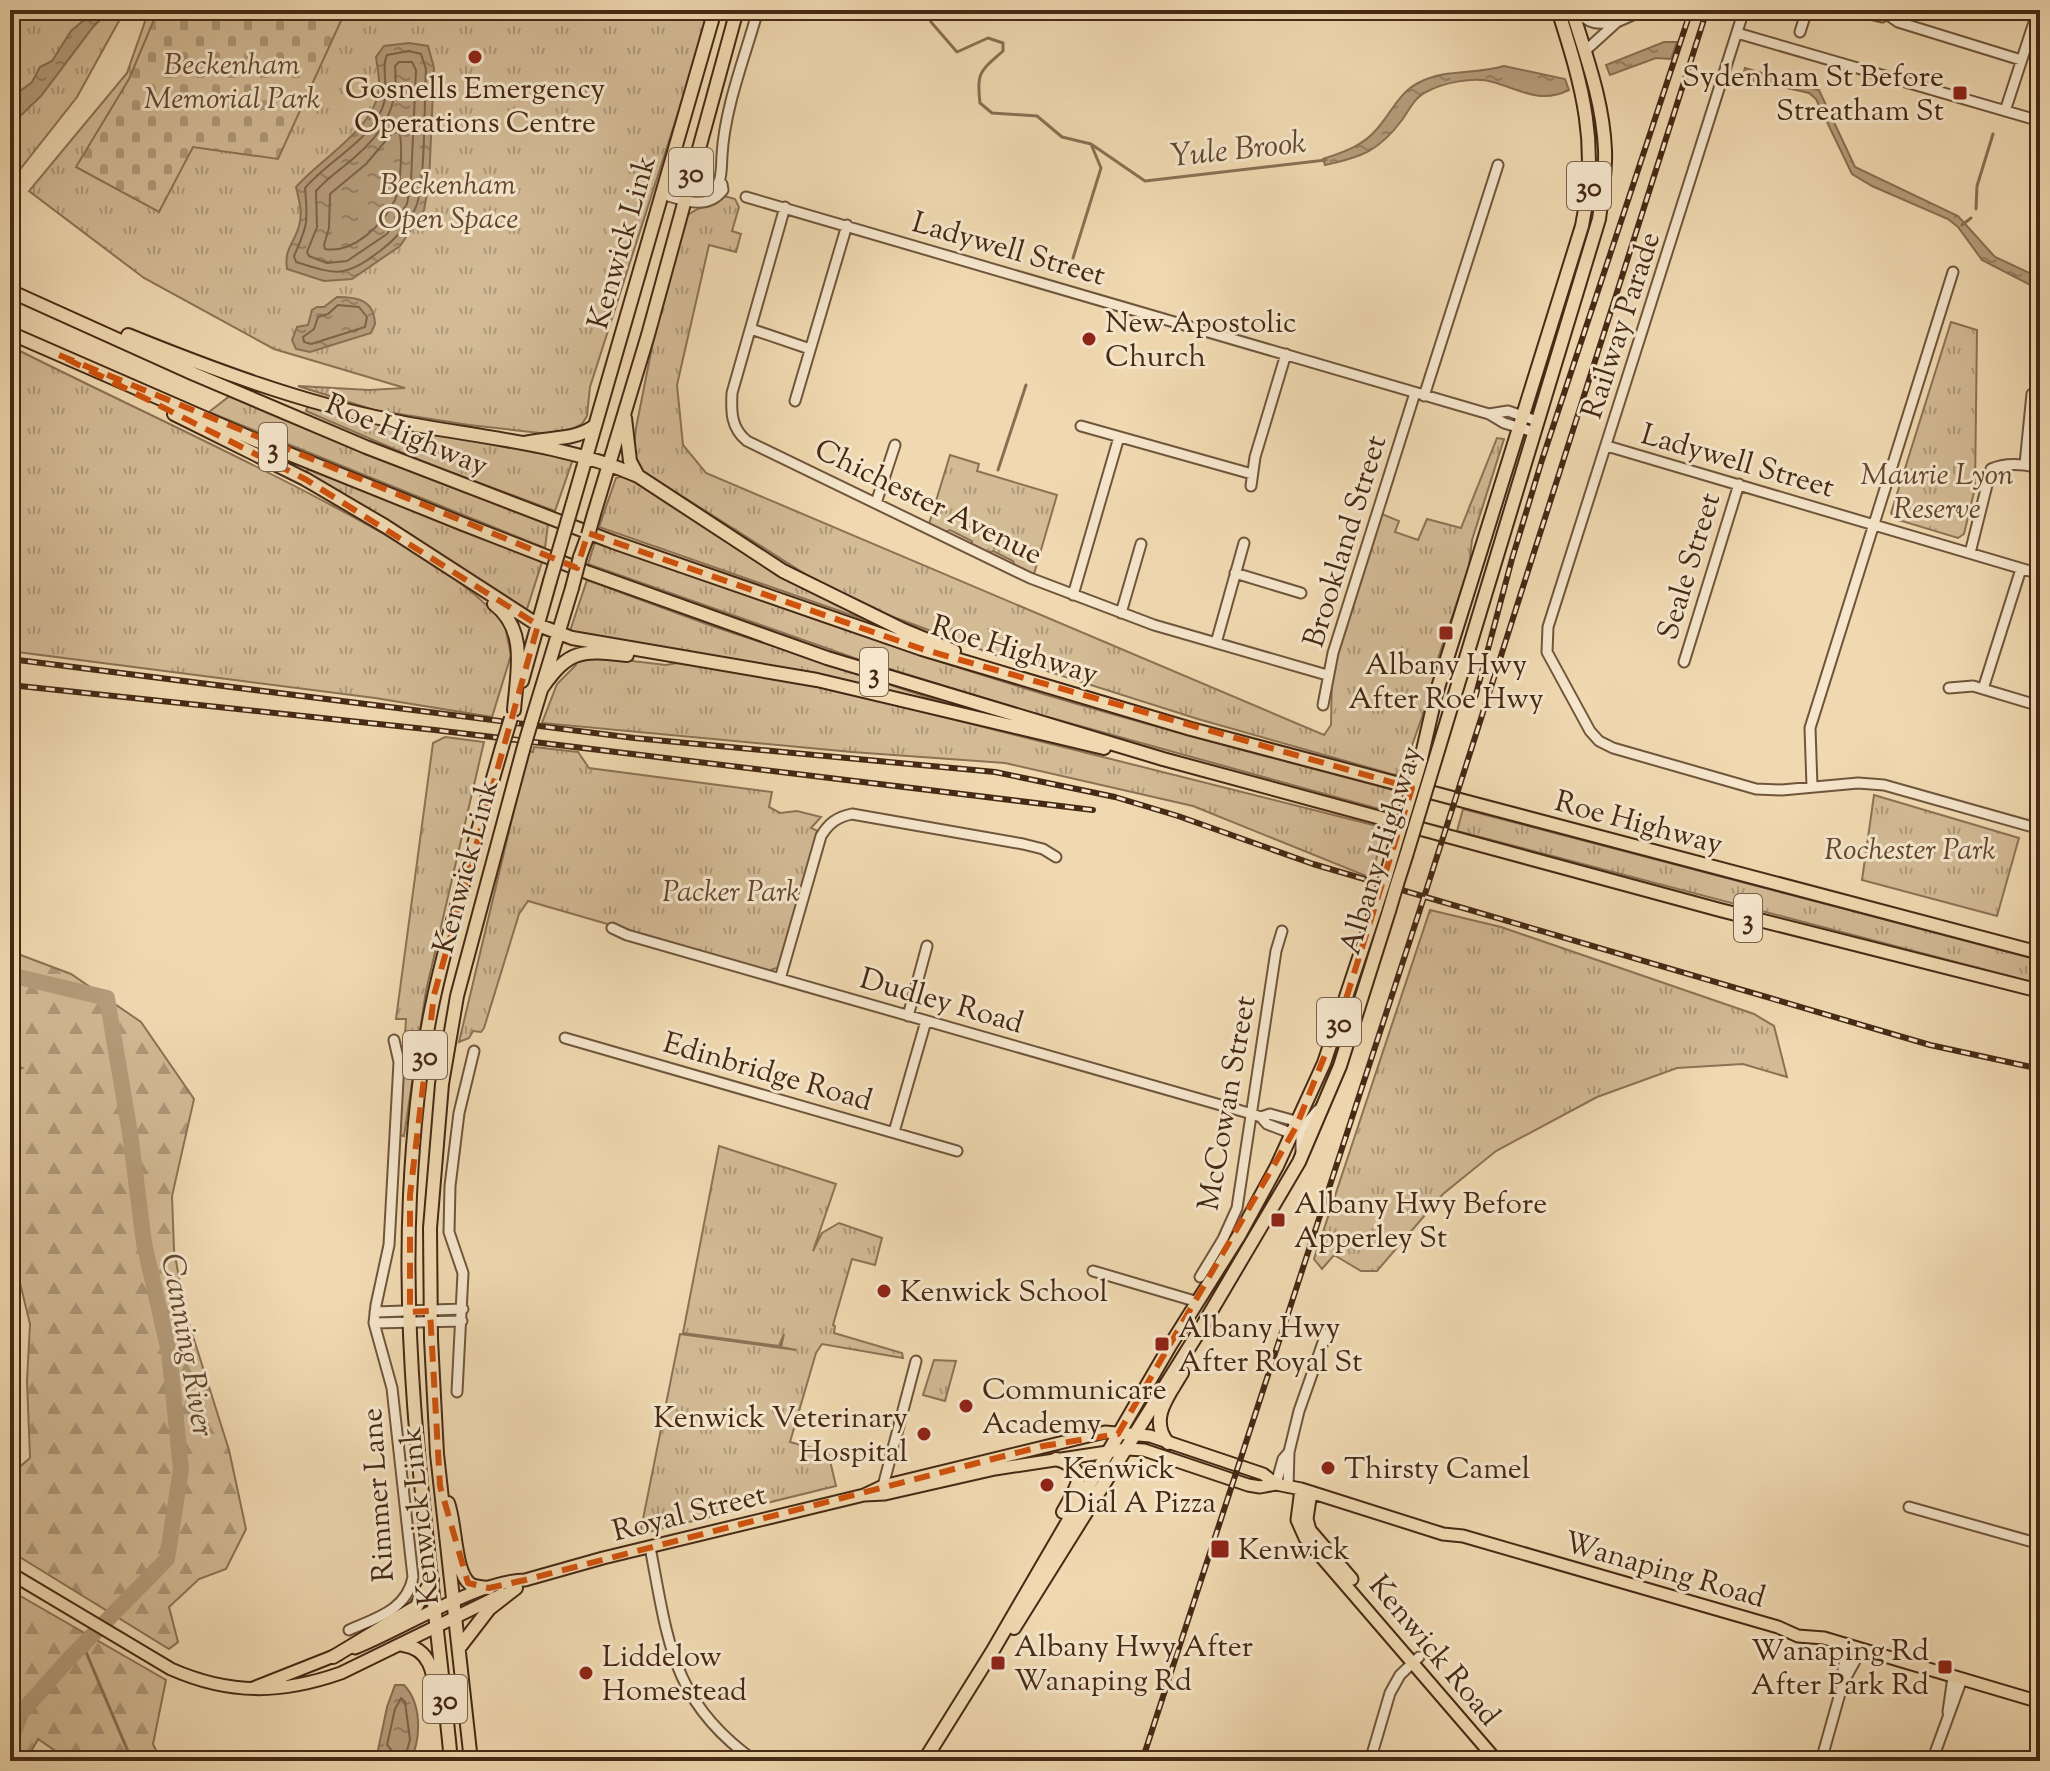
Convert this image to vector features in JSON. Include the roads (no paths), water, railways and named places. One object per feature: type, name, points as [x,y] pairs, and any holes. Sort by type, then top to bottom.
[{"type":"highway","name":"Kenwick Link","points":[[450,1761],[413,1403],[410,1317],[410,1195],[418,1107],[434,995],[464,878],[715,10]]},
{"type":"highway","name":"Kenwick Link","points":[[471,1761],[440,1486],[430,1317],[433,1171],[447,1055],[457,996],[523,750],[624,415],[737,10]]},
{"type":"highway","points":[[1551,10],[1562,41],[1578,52]]},
{"type":"highway","name":"Albany Highway","points":[[933,1761],[1262,1228],[1301,1157],[1340,1066],[1426,765],[1592,249],[1603,189],[1603,122],[1598,94],[1558,10]]},
{"type":"highway","name":"Albany Highway","points":[[1426,765],[1436,694],[1587,204],[1591,154],[1575,10]]},
{"type":"highway","name":"Roe Highway","points":[[10,291],[352,441],[596,536],[858,627],[1191,729],[2040,953]]},
{"type":"highway","points":[[72,317],[302,398],[388,420],[521,444],[609,464],[638,476],[783,571],[901,629],[993,669]]},
{"type":"highway","name":"Roe Highway","points":[[10,333],[262,443],[589,573],[827,658],[1163,759],[1705,906],[2040,991]]},
{"type":"highway","points":[[59,355],[305,479],[385,526],[538,625],[558,634],[817,680],[1085,745],[1163,759]]},
{"type":"highway","points":[[624,415],[630,461],[638,476]]},
{"type":"highway","points":[[521,444],[577,436],[593,427]]},
{"type":"highway","points":[[450,570],[501,610],[515,630],[518,653],[512,714]]},
{"type":"highway","points":[[542,688],[557,666],[584,653],[663,660],[683,658]]},
{"type":"highway","name":"Albany Highway","points":[[924,1761],[1240,1234],[1298,1128],[1383,909]]},
{"type":"highway","points":[[1168,1443],[1161,1432],[1159,1417],[1182,1372],[1182,1358]]},
{"type":"highway","points":[[1042,1563],[1047,1542],[1078,1482],[1074,1466],[1056,1459]]},
{"type":"highway","points":[[440,1486],[454,1519],[461,1570],[474,1587],[489,1588]]},
{"type":"highway","points":[[333,1657],[416,1607],[432,1578]]},
{"type":"highway","points":[[459,1648],[489,1609],[521,1584]]},
{"type":"highway","points":[[403,1645],[419,1650],[431,1665],[443,1738],[450,1761]]},
{"type":"main road","name":"Royal Street","points":[[864,1495],[883,1486],[1088,1435],[1105,1432],[1118,1434]]},
{"type":"main road","name":"Wanaping Road","points":[[1118,1434],[1168,1443],[1263,1474],[1276,1484],[1306,1490],[1443,1534],[1463,1536],[1778,1627],[1791,1634],[1816,1636],[2040,1702]]},
{"type":"main road","name":"Wanaping Road","points":[[1127,1449],[1147,1451],[1204,1472],[1260,1487],[1276,1484]]},
{"type":"main road","name":"Royal Street","points":[[10,1573],[171,1669],[196,1680],[267,1690],[317,1682],[403,1645],[521,1584],[650,1547],[864,1495],[885,1494],[959,1476],[1127,1449]]},
{"type":"main road","points":[[1194,1452],[1204,1466],[1204,1472]]},
{"type":"main road","points":[[1204,1472],[1219,1460]]},
{"type":"main road","name":"Kenwick Road","points":[[1306,1490],[1310,1530],[1497,1761]]},
{"type":"main road","name":"Royal Street","points":[[253,1688],[379,1639],[489,1588],[513,1580],[521,1584]]},
{"type":"main road","name":"Kenwick Road","points":[[1416,1660],[1507,1761]]},
{"type":"street","points":[[663,188],[684,194],[709,194],[716,190],[726,122],[758,10]]},
{"type":"street","points":[[1575,10],[1594,24],[1617,22]]},
{"type":"street","points":[[1578,52],[1628,14],[1644,10]]},
{"type":"street","name":"Railway Parade","points":[[1744,10],[1545,643],[1590,731],[1608,747],[1748,788],[1776,790],[1812,786]]},
{"type":"street","points":[[1800,32],[1807,10]]},
{"type":"street","points":[[1853,10],[1876,17],[1890,12],[1898,22],[2021,60]]},
{"type":"street","points":[[2005,111],[2038,10]]},
{"type":"street","points":[[1737,33],[2040,121]]},
{"type":"street","name":"Brookland Street","points":[[1323,705],[1327,675],[1498,165]]},
{"type":"street","name":"Ladywell Street","points":[[746,197],[1420,395],[1536,426]]},
{"type":"street","name":"Chichester Avenue","points":[[785,207],[732,393],[731,411],[739,434],[747,441],[1030,578],[1121,613],[1327,675]]},
{"type":"street","points":[[795,401],[847,225]]},
{"type":"street","points":[[1953,272],[1810,728],[1812,786],[1884,785],[2040,829]]},
{"type":"street","points":[[751,329],[810,349]]},
{"type":"street","points":[[1251,486],[1286,354]]},
{"type":"street","points":[[2025,464],[2032,394]]},
{"type":"street","points":[[1081,426],[1252,474]]},
{"type":"street","points":[[1073,595],[1119,437]]},
{"type":"street","points":[[876,503],[895,445]]},
{"type":"street","name":"Ladywell Street","points":[[1607,446],[2040,574]]},
{"type":"street","points":[[1970,553],[1991,469],[2025,464],[2040,468]]},
{"type":"street","name":"Seale Street","points":[[1684,662],[1739,484]]},
{"type":"street","points":[[1216,643],[1244,543]]},
{"type":"street","points":[[1121,613],[1141,544]]},
{"type":"street","points":[[1983,689],[2021,569]]},
{"type":"street","points":[[1235,573],[1301,593]]},
{"type":"street","points":[[1949,688],[1965,686],[1983,689],[2040,706]]},
{"type":"street","points":[[780,979],[821,836],[834,820],[843,816],[852,814],[1023,844],[1043,849],[1056,857]]},
{"type":"street","name":"Dudley Road","points":[[612,928],[1256,1116],[1267,1124],[1298,1128]]},
{"type":"street","name":"McCowan Street","points":[[1200,1277],[1233,1220],[1241,1190],[1256,1116],[1276,951],[1282,931]]},
{"type":"street","points":[[908,1016],[927,946]]},
{"type":"street","points":[[894,1132],[926,1021]]},
{"type":"street","name":"Edinbridge Road","points":[[565,1038],[957,1151]]},
{"type":"street","name":"Rimmer Lane","points":[[349,1630],[398,1605],[410,1590],[413,1577],[392,1388],[374,1323],[390,1237],[399,1062],[394,1040]]},
{"type":"street","points":[[457,1392],[463,1273],[449,1232],[450,1186],[459,1113],[474,1051]]},
{"type":"street","points":[[1301,1157],[1298,1128],[1327,1100]]},
{"type":"street","points":[[1093,1271],[1198,1302]]},
{"type":"street","points":[[430,1317],[463,1309]]},
{"type":"street","points":[[375,1312],[462,1321]]},
{"type":"street","points":[[374,1323],[410,1317]]},
{"type":"street","points":[[1288,1487],[1289,1452],[1299,1411],[1326,1334]]},
{"type":"street","points":[[883,1486],[916,1361]]},
{"type":"street","points":[[1276,1484],[1283,1459],[1289,1452]]},
{"type":"street","points":[[1909,1507],[2040,1544]]},
{"type":"street","points":[[650,1547],[667,1636],[689,1693],[717,1732],[755,1761]]},
{"type":"street","points":[[1821,1761],[1844,1679],[1843,1668],[1855,1648]]},
{"type":"street","points":[[1370,1761],[1390,1693],[1400,1675],[1416,1660]]},
{"type":"street","points":[[1932,1761],[1958,1678]]},
{"type":"water","points":[[96,10],[110,10],[93,27],[41,96],[10,126],[10,102],[15,95],[32,82],[40,67],[52,61],[71,31]]},
{"type":"water","points":[[1664,42],[1677,42],[1671,59],[1656,58],[1610,75],[1606,65]]},
{"type":"water","points":[[409,43],[428,46],[434,68],[429,183],[424,210],[400,246],[352,279],[324,281],[287,269],[288,251],[300,221],[296,187],[358,130],[368,116],[376,103],[379,88],[376,57],[384,46]]},
{"type":"water","name":"Yule Brook","points":[[1504,66],[1565,79],[1569,90],[1540,96],[1477,80],[1441,86],[1419,97],[1394,131],[1377,146],[1360,155],[1325,165],[1323,159],[1352,148],[1371,135],[1400,98],[1418,83],[1439,75]]},
{"type":"water","points":[[1745,68],[1819,90],[1855,167],[1958,216],[1995,257],[2040,278],[2040,290],[1982,260],[1958,227],[1948,219],[1852,174],[1816,99],[1809,93],[1742,78]]},
{"type":"water","points":[[337,297],[358,299],[368,305],[375,324],[371,333],[310,352],[296,349],[292,340],[297,327],[308,325],[312,310],[324,307]]},
{"type":"water","points":[[395,1685],[404,1685],[417,1711],[417,1741],[411,1760],[394,1761],[378,1750]]},
{"type":"waterway","name":"Yule Brook","points":[[927,10],[931,22],[957,52],[988,38],[1003,43],[1003,51],[982,72],[979,84],[980,103],[992,113],[1037,116],[1062,137],[1091,144],[1145,181],[1326,160]]},
{"type":"waterway","points":[[1976,209],[1977,186],[1993,134]]},
{"type":"waterway","points":[[1073,258],[1101,168],[1091,144]]},
{"type":"waterway","points":[[1962,225],[1971,218]]},
{"type":"waterway","points":[[998,470],[1026,385]]},
{"type":"waterway","name":"Canning River","points":[[10,975],[107,998],[130,1133],[144,1243],[169,1352],[181,1469],[167,1559],[66,1662],[21,1713],[10,1742]]},
{"type":"waterway","points":[[83,1645],[132,1761]]},
{"type":"railway","points":[[1475,698],[1542,460],[1691,10]]},
{"type":"railway","points":[[1142,1761],[1426,891],[1707,10]]},
{"type":"railway","points":[[10,659],[634,738],[995,772],[1115,797],[1313,864],[1930,1045],[2040,1069]]},
{"type":"railway","points":[[10,685],[435,730],[1093,810]]},
{"type":"place","name":"Gosnells Emergency Operations Centre","points":[[475,57]]},
{"type":"place","name":"Sydenham St Before Streatham St","points":[[1960,93]]},
{"type":"place","name":"New Apostolic Church","points":[[1089,339]]},
{"type":"place","name":"Albany Hwy After Roe Hwy","points":[[1446,633]]},
{"type":"place","name":"Albany Hwy Before Apperley St","points":[[1278,1220]]},
{"type":"place","name":"Kenwick School","points":[[884,1291]]},
{"type":"place","name":"Albany Hwy After Royal St","points":[[1162,1344]]},
{"type":"place","name":"Communicare Academy","points":[[966,1406]]},
{"type":"place","name":"Kenwick Veterinary Hospital","points":[[924,1434]]},
{"type":"place","name":"Thirsty Camel","points":[[1328,1468]]},
{"type":"place","name":"Kenwick Dial A Pizza","points":[[1047,1485]]},
{"type":"place","name":"Kenwick","points":[[1220,1549]]},
{"type":"place","name":"Albany Hwy After Wanaping Rd","points":[[998,1663]]},
{"type":"place","name":"Wanaping Rd After Park Rd","points":[[1945,1667]]},
{"type":"place","name":"Liddelow Homestead","points":[[586,1673]]},
{"type":"park label","name":"Beckenham Memorial Park","points":[[232,81]]},
{"type":"park label","name":"Beckenham Open Space","points":[[448,201]]},
{"type":"park label","name":"Maurie Lyon Reserve","points":[[1937,491]]},
{"type":"park label","name":"Rochester Park","points":[[1910,849]]},
{"type":"park label","name":"Packer Park","points":[[731,891]]}]
